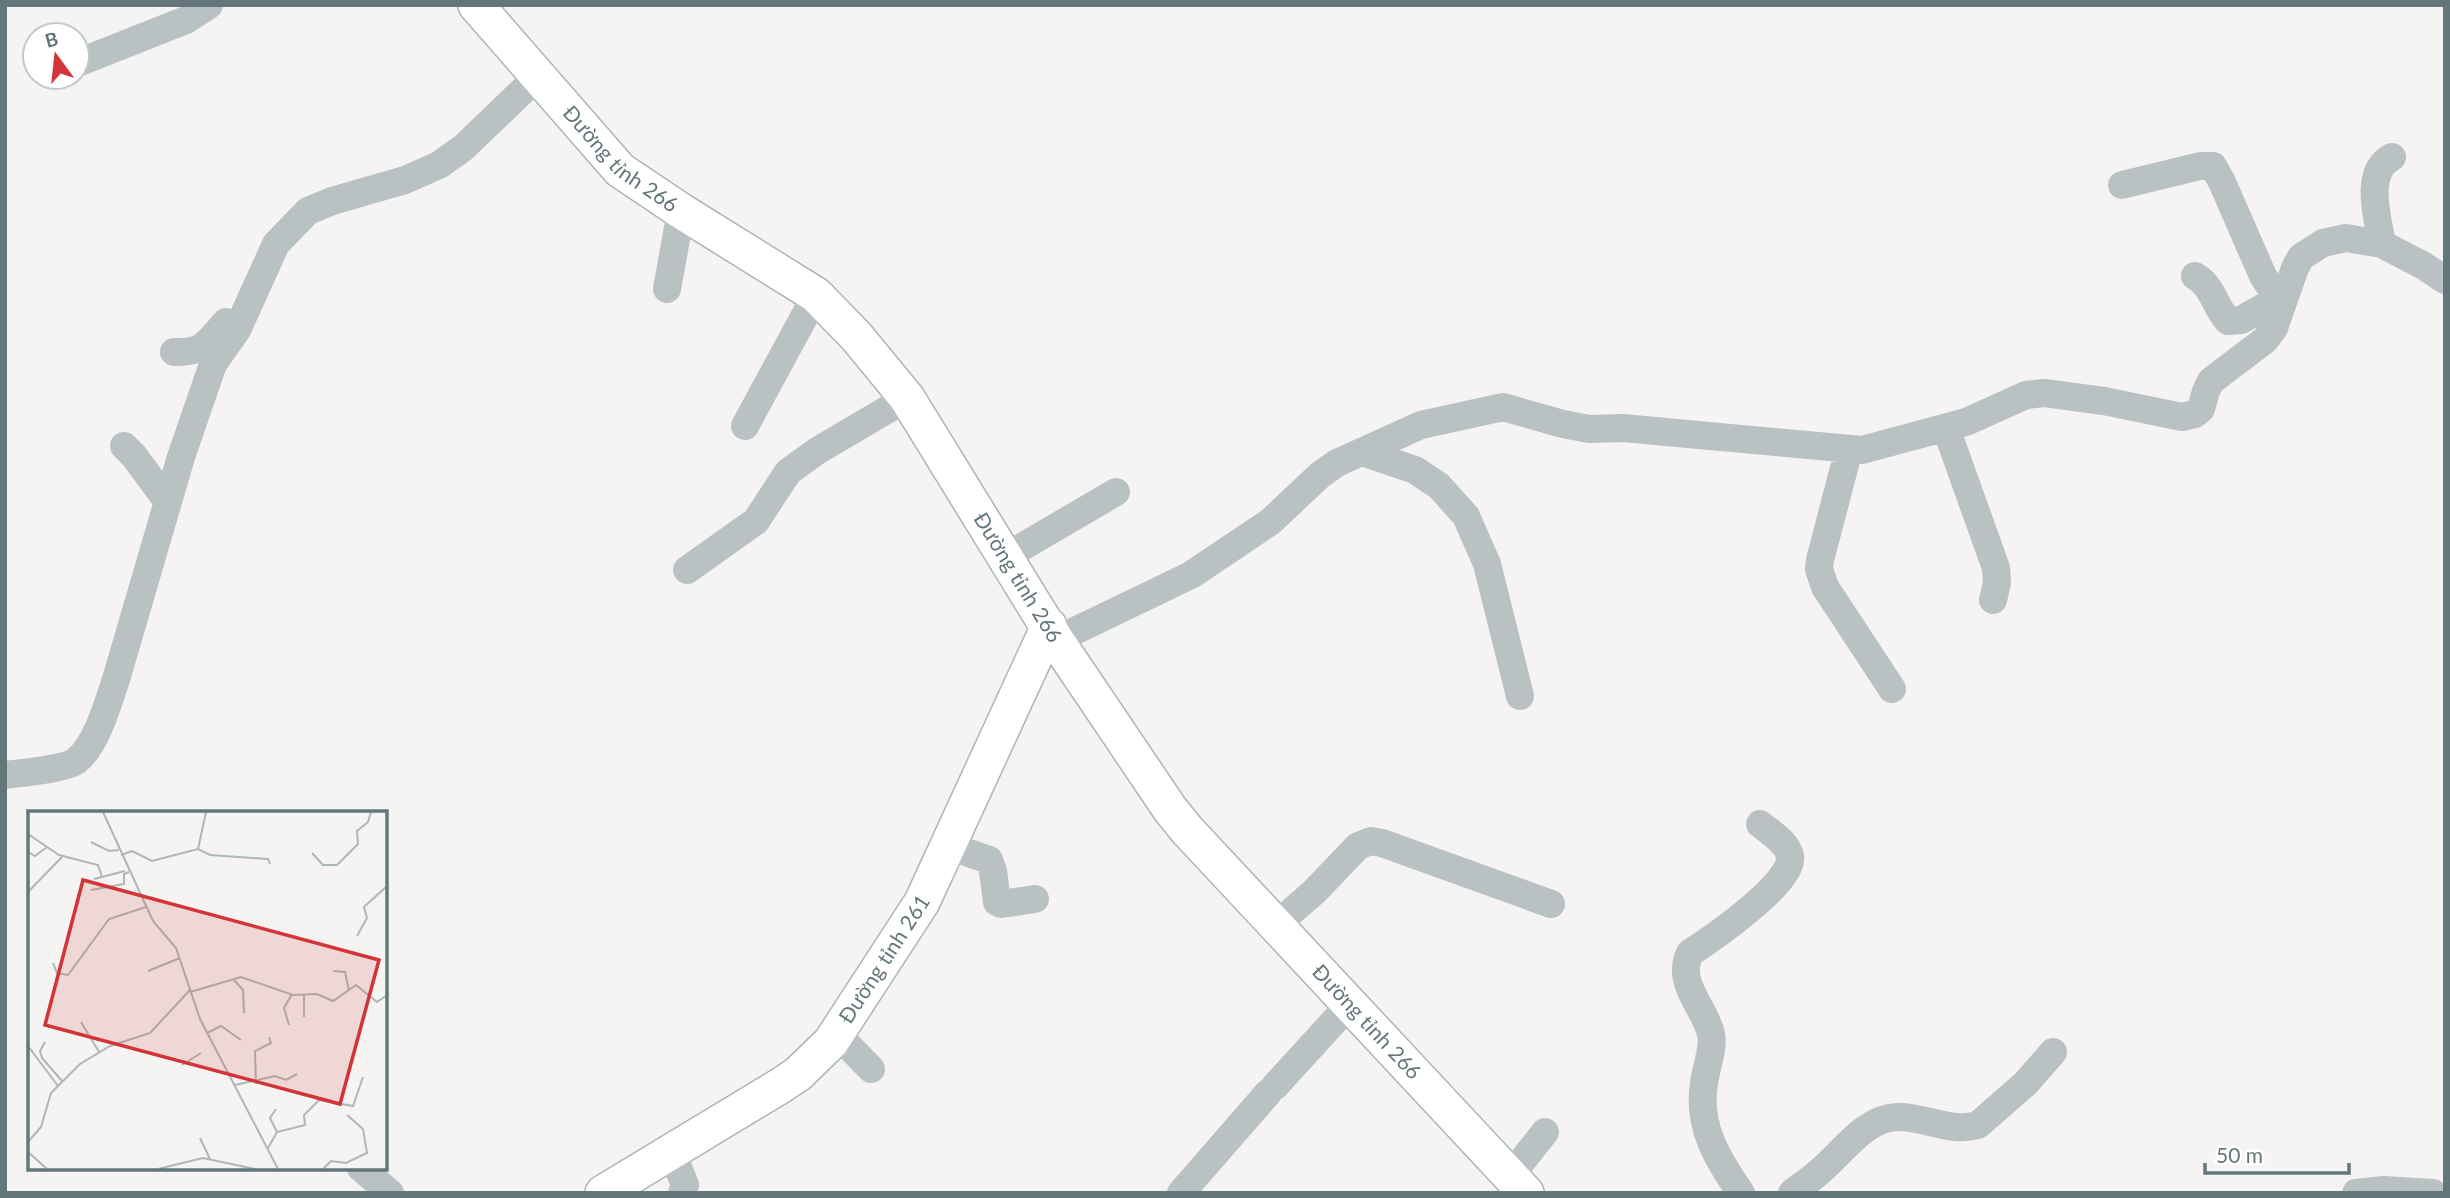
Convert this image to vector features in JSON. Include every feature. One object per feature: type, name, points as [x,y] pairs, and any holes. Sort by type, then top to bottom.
[{"type":"main road","name":"Đường tỉnh 266","points":[[477,5],[620,170],[816,295],[856,336],[908,398],[1052,633],[1155,789],[1186,830],[1518,1184]]},
{"type":"main road","name":"Đường tỉnh 261","points":[[603,1193],[799,1074],[837,1034],[922,902],[1052,633]]},
{"type":"street","points":[[91,57],[186,20],[209,5]]},
{"type":"street","points":[[5,775],[74,762],[87,748],[106,710],[181,457],[213,364],[245,315],[276,244],[308,211],[332,201],[405,180],[439,165],[463,148],[538,76]]},
{"type":"street","points":[[2382,244],[2374,187],[2379,167],[2392,157]]},
{"type":"street","points":[[2122,186],[2200,166],[2213,166],[2259,267],[2280,302]]},
{"type":"street","points":[[667,289],[681,211]]},
{"type":"street","points":[[1052,633],[1191,575],[1270,522],[1320,475],[1337,463],[1421,425],[1503,407],[1589,429],[1623,428],[1870,449],[1966,422],[2026,395],[2044,393],[2104,401],[2182,417],[2202,409],[2211,381],[2265,340],[2274,328],[2280,302],[2295,268],[2301,257],[2310,250],[2334,239],[2346,238],[2382,244],[2445,280]]},
{"type":"street","points":[[2195,276],[2208,286],[2228,321],[2241,320],[2280,302]]},
{"type":"street","points":[[745,426],[816,295]]},
{"type":"street","points":[[174,352],[200,350],[225,322],[245,315]]},
{"type":"street","points":[[687,570],[756,521],[788,472],[817,451],[908,398]]},
{"type":"street","points":[[1946,428],[1996,568],[1997,583],[1993,600]]},
{"type":"street","points":[[124,446],[168,502]]},
{"type":"street","points":[[1849,449],[1819,569],[1825,587],[1892,689]]},
{"type":"street","points":[[1362,452],[1415,470],[1439,486],[1466,516],[1488,564],[1520,696]]},
{"type":"street","points":[[1005,557],[1116,492]]},
{"type":"street","points":[[1741,1193],[1722,1166],[1703,1117],[1702,1096],[1712,1038],[1708,1023],[1693,1000],[1686,977],[1685,962],[1689,954],[1752,908],[1789,866],[1791,858],[1785,844],[1760,824]]},
{"type":"street","points":[[1276,925],[1314,892],[1358,846],[1371,841],[1551,904]]},
{"type":"street","points":[[948,846],[989,860],[997,902],[1001,904],[1035,899]]},
{"type":"street","points":[[1181,1193],[1271,1089],[1350,1004]]},
{"type":"street","points":[[837,1034],[871,1069]]},
{"type":"street","points":[[1792,1193],[1819,1173],[1867,1128],[1888,1118],[1907,1118],[1946,1127],[1978,1125],[2026,1083],[2053,1052]]},
{"type":"street","points":[[1518,1184],[1545,1132]]},
{"type":"street","points":[[672,1152],[685,1185],[682,1193]]},
{"type":"street","points":[[363,1170],[390,1193]]},
{"type":"street","points":[[2356,1193],[2384,1190],[2433,1193]]}]
